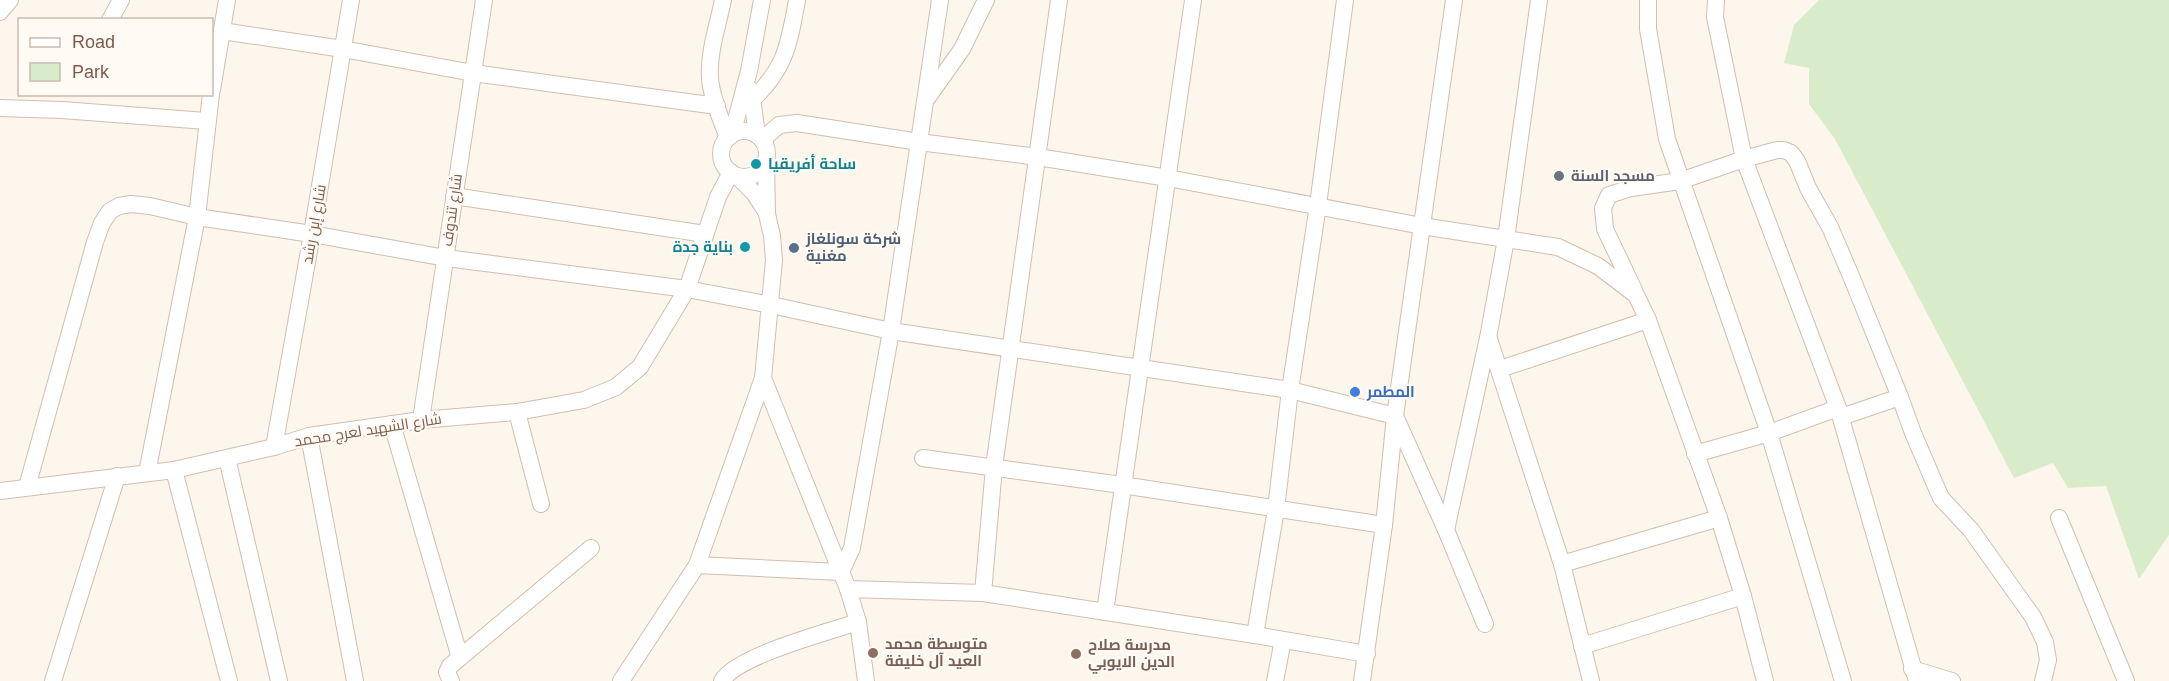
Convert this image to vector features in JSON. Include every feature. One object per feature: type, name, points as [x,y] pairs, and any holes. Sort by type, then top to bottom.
[{"type":"street","points":[[0,12],[10,0]]},
{"type":"street","points":[[111,18],[121,0]]},
{"type":"street","points":[[213,81],[227,0]]},
{"type":"street","name":"شارع إبن رشد","points":[[274,447],[351,0]]},
{"type":"street","name":"شارع تندوف","points":[[421,420],[484,0]]},
{"type":"street","points":[[723,0],[710,67],[712,93],[730,137]]},
{"type":"street","points":[[762,0],[749,71],[730,137],[724,144],[722,156],[726,168],[754,193],[767,214]]},
{"type":"street","points":[[752,100],[768,85],[779,69],[787,51],[797,0]]},
{"type":"street","points":[[841,572],[852,548],[891,331],[940,0]]},
{"type":"street","points":[[927,98],[962,49],[986,0]]},
{"type":"street","points":[[983,593],[994,467],[1059,0]]},
{"type":"street","points":[[1105,612],[1193,0]]},
{"type":"street","points":[[1255,635],[1276,509],[1290,390],[1318,205],[1345,0]]},
{"type":"street","points":[[1362,681],[1384,525],[1395,416],[1454,0]]},
{"type":"street","points":[[1446,530],[1488,338],[1506,239],[1539,0]]},
{"type":"street","points":[[1648,0],[1648,29],[1667,139],[1769,433],[1843,681]]},
{"type":"street","points":[[1716,0],[1715,17],[1744,159],[1839,412],[1915,675],[1952,681]]},
{"type":"street","points":[[222,31],[343,49],[473,73],[717,106]]},
{"type":"street","points":[[625,678],[697,565],[763,378],[774,260],[767,214],[767,153],[760,137],[752,100],[749,71]]},
{"type":"street","points":[[62,110],[69,96]]},
{"type":"street","points":[[147,473],[196,217],[210,96]]},
{"type":"street","points":[[0,108],[62,110],[206,121]]},
{"type":"street","points":[[760,137],[779,125],[790,122],[1168,178],[1422,226],[1558,247],[1598,266],[1636,295]]},
{"type":"street","points":[[730,137],[744,131],[760,137]]},
{"type":"street","points":[[1765,681],[1743,596],[1719,518],[1648,320],[1605,229],[1604,208],[1610,195],[1616,192],[1680,181],[1744,159],[1784,150],[1791,153],[1797,161],[1808,188],[1830,227],[1941,498],[1971,530],[2033,617],[2045,642],[2048,660],[2043,681]]},
{"type":"street","points":[[734,174],[751,176],[758,172],[766,160]]},
{"type":"street","name":"شارع الشهيد لعرج محمد","points":[[0,490],[174,470],[274,447],[309,436],[421,420],[517,412],[584,400],[616,387],[640,367],[687,290],[718,197],[734,174]]},
{"type":"street","points":[[454,196],[705,234]]},
{"type":"street","points":[[27,487],[95,242],[102,223],[110,211],[119,206],[131,204],[196,217],[312,234],[446,258],[687,290],[771,305],[891,331],[1290,390],[1395,416]]},
{"type":"street","points":[[1500,369],[1648,320]]},
{"type":"street","points":[[1488,338],[1562,564],[1591,681]]},
{"type":"street","points":[[763,378],[848,590],[858,622],[867,681]]},
{"type":"street","points":[[1695,454],[1839,412],[1900,397]]},
{"type":"street","points":[[517,412],[541,504]]},
{"type":"street","points":[[1395,416],[1485,624]]},
{"type":"street","points":[[392,424],[460,658]]},
{"type":"street","points":[[309,436],[355,681]]},
{"type":"street","points":[[227,458],[279,681]]},
{"type":"street","points":[[922,458],[1122,484],[1384,525]]},
{"type":"street","points":[[174,470],[229,681]]},
{"type":"street","points":[[53,681],[117,476]]},
{"type":"street","points":[[1562,564],[1719,518]]},
{"type":"street","points":[[2059,518],[2126,681]]},
{"type":"street","points":[[451,681],[447,672],[450,666],[591,548]]},
{"type":"street","points":[[697,565],[841,572]]},
{"type":"street","points":[[848,590],[983,593],[1367,654]]},
{"type":"street","points":[[1582,646],[1743,596]]},
{"type":"street","points":[[722,681],[728,672],[761,655],[858,622]]},
{"type":"street","points":[[1275,681],[1283,640]]},
{"type":"green space","points":[[1819,0],[2169,0],[2169,535],[2139,579],[2106,486],[2068,488],[2053,463],[2014,478],[1835,139],[1809,104],[1809,68],[1784,63],[1794,25]]},
{"type":"place","name":"ساحة أفريقيا","points":[[756,164]]},
{"type":"place","name":"مسجد السنة","points":[[1559,176]]},
{"type":"place","name":"بناية جدة","points":[[745,247]]},
{"type":"place","name":"شركة سونلغاز مغنية","points":[[794,248]]},
{"type":"place","name":"المطمر","points":[[1355,392]]},
{"type":"place","name":"متوسطة محمد العيد آل خليفة","points":[[873,653]]},
{"type":"place","name":"مدرسة صلاح الدين الايوبي","points":[[1076,654]]}]
